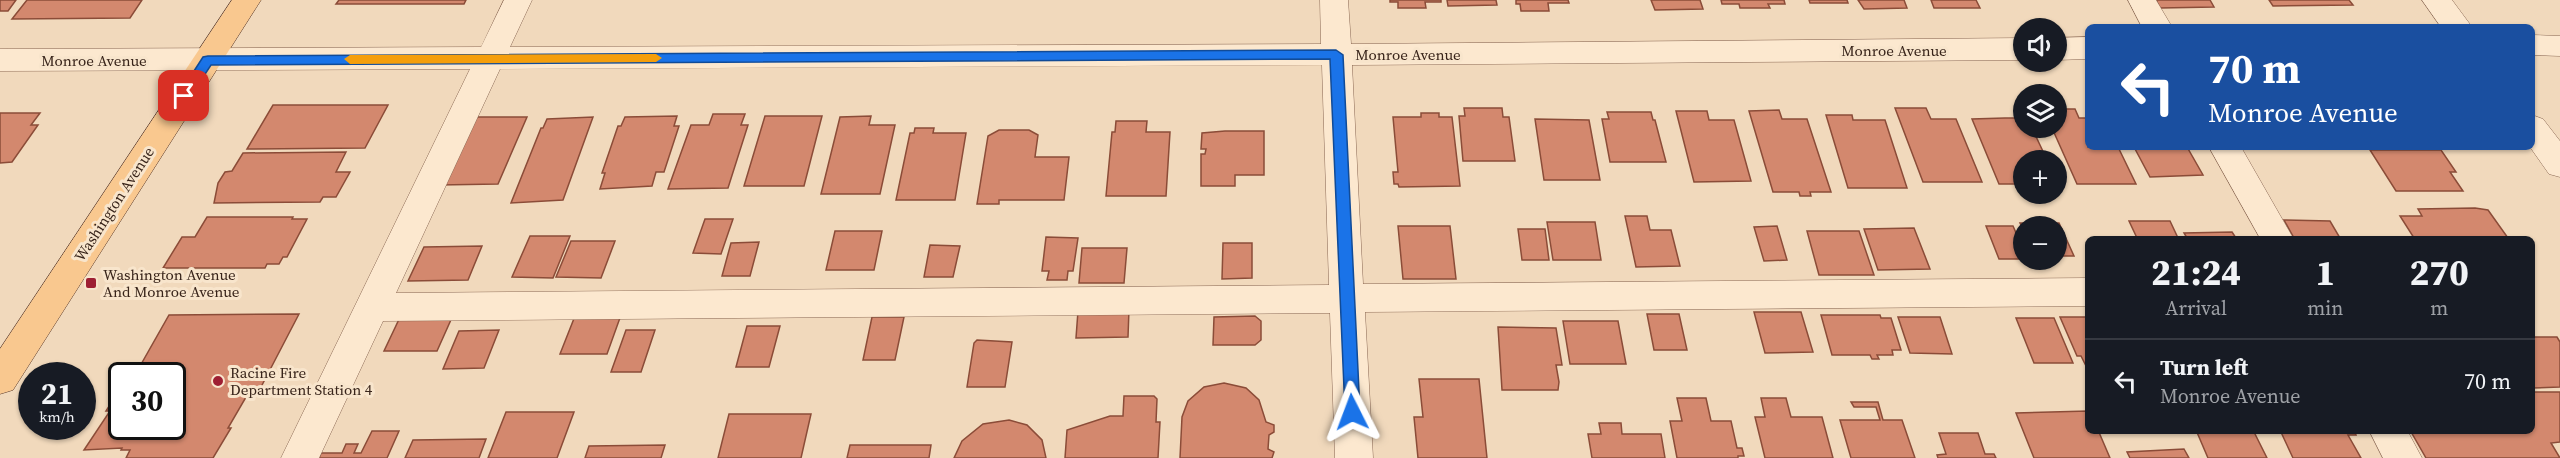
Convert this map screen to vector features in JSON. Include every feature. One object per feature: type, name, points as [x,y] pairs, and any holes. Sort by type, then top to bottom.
[{"type":"main road","name":"Washington Avenue","points":[[0,379],[247,0]]},
{"type":"street","points":[[300,458],[518,0]]},
{"type":"street","points":[[1334,0],[1354,458]]},
{"type":"street","points":[[2142,0],[2155,24]]},
{"type":"street","points":[[2436,0],[2455,24]]},
{"type":"street","points":[[2535,45],[2560,46]]},
{"type":"street","points":[[2067,49],[2085,48]]},
{"type":"street","name":"Monroe Avenue","points":[[0,60],[1336,55],[2013,49]]},
{"type":"street","points":[[2535,131],[2560,165]]},
{"type":"street","points":[[2227,150],[2276,236]]},
{"type":"street","points":[[372,307],[2085,292]]},
{"type":"street","points":[[2389,434],[2403,458]]},
{"type":"building","points":[[0,0],[16,0],[8,11],[0,11]]},
{"type":"building","points":[[27,0],[142,0],[130,18],[12,19]]},
{"type":"building","points":[[339,0],[466,0],[464,4],[336,4]]},
{"type":"building","points":[[1390,0],[1441,0],[1441,2],[1425,2],[1426,8],[1398,8],[1398,2],[1390,2]]},
{"type":"building","points":[[1447,0],[1496,0],[1497,5],[1448,6]]},
{"type":"building","points":[[1516,0],[1568,0],[1569,3],[1548,3],[1549,11],[1521,11],[1520,4],[1516,4]]},
{"type":"building","points":[[1651,0],[1700,0],[1703,9],[1655,10]]},
{"type":"building","points":[[1721,0],[1784,0],[1785,4],[1768,4],[1770,8],[1740,8],[1739,4],[1722,4]]},
{"type":"building","points":[[1809,0],[1847,0],[1848,3],[1810,3]]},
{"type":"building","points":[[1858,0],[1904,0],[1907,8],[1864,9]]},
{"type":"building","points":[[1931,0],[1976,0],[1980,8],[1934,8]]},
{"type":"building","points":[[2156,0],[2210,0],[2214,7],[2160,8]]},
{"type":"building","points":[[2269,0],[2349,0],[2353,5],[2273,6]]},
{"type":"building","points":[[273,105],[388,105],[365,148],[247,149]]},
{"type":"building","points":[[1464,108],[1502,108],[1503,117],[1509,117],[1515,161],[1463,161],[1459,116],[1465,116]]},
{"type":"building","points":[[1895,108],[1926,108],[1931,119],[1956,119],[1982,182],[1923,182]]},
{"type":"building","points":[[2067,109],[2075,109],[2079,118],[2085,118],[2085,150],[2119,150],[2136,184],[2077,184],[2067,162],[2067,150],[2062,150],[2056,138],[2067,138]]},
{"type":"building","points":[[1779,110],[1782,119],[1807,119],[1831,192],[1810,192],[1811,196],[1800,196],[1799,192],[1773,192],[1749,111]]},
{"type":"building","points":[[1676,111],[1707,111],[1709,120],[1734,120],[1751,181],[1694,182]]},
{"type":"building","points":[[1607,112],[1651,112],[1666,162],[1610,162],[1602,119],[1609,119]]},
{"type":"building","points":[[0,113],[40,113],[31,125],[38,125],[12,162],[0,163]]},
{"type":"building","points":[[1421,113],[1439,113],[1439,117],[1452,117],[1460,186],[1399,187],[1398,184],[1394,184],[1393,172],[1398,172],[1393,117],[1421,117]]},
{"type":"building","points":[[713,114],[745,114],[741,125],[748,125],[728,188],[668,189],[691,125],[709,125]]},
{"type":"building","points":[[1826,115],[1852,115],[1853,120],[1885,120],[1907,188],[1848,188]]},
{"type":"building","points":[[677,116],[674,126],[679,126],[664,172],[656,172],[652,186],[600,189],[605,173],[602,173],[618,126],[621,126],[625,117]]},
{"type":"building","points":[[765,116],[822,116],[804,186],[744,186]]},
{"type":"building","points":[[871,116],[869,125],[895,125],[880,194],[821,194],[840,117]]},
{"type":"building","points":[[470,117],[527,117],[498,184],[439,185]]},
{"type":"building","points":[[593,117],[563,200],[511,203],[541,128],[547,119]]},
{"type":"building","points":[[2013,118],[2013,138],[2037,138],[2042,150],[2013,150],[2013,184],[1999,184],[1972,119]]},
{"type":"building","points":[[1535,119],[1589,120],[1600,180],[1544,180]]},
{"type":"building","points":[[1116,121],[1147,121],[1146,132],[1170,132],[1166,196],[1106,196],[1112,132],[1115,132]]},
{"type":"building","points":[[915,128],[934,128],[933,133],[966,133],[955,200],[896,200],[910,133],[914,133]]},
{"type":"building","points":[[999,130],[1029,130],[1038,135],[1035,157],[1069,157],[1064,200],[999,200],[999,204],[977,204],[988,136]]},
{"type":"building","points":[[1264,131],[1264,175],[1235,175],[1235,186],[1201,186],[1201,154],[1205,154],[1206,149],[1201,149],[1202,133]]},
{"type":"building","points":[[2136,150],[2189,150],[2203,175],[2150,177]]},
{"type":"building","points":[[2370,150],[2441,150],[2456,172],[2450,172],[2463,191],[2396,191]]},
{"type":"building","points":[[346,152],[336,172],[350,172],[336,197],[323,197],[320,202],[214,203],[218,183],[225,172],[232,171],[243,153]]},
{"type":"building","points":[[2475,208],[2488,210],[2507,236],[2413,236],[2400,216],[2422,216],[2418,209]]},
{"type":"building","points":[[1625,216],[1647,216],[1650,230],[1671,230],[1680,266],[1636,267]]},
{"type":"building","points":[[207,217],[307,219],[287,257],[283,257],[279,264],[267,264],[265,268],[163,268],[182,237],[195,237]]},
{"type":"building","points":[[705,219],[733,219],[721,254],[693,253]]},
{"type":"building","points":[[2284,220],[2330,221],[2339,236],[2293,236]]},
{"type":"building","points":[[2129,221],[2170,221],[2177,236],[2136,236]]},
{"type":"building","points":[[1547,222],[1595,222],[1601,260],[1553,260]]},
{"type":"building","points":[[1398,226],[1450,226],[1456,279],[1403,279]]},
{"type":"building","points":[[1777,226],[1787,260],[1764,261],[1754,227]]},
{"type":"building","points":[[1986,226],[2013,226],[2013,259],[1999,259]]},
{"type":"building","points":[[1914,228],[1930,269],[1878,270],[1864,229]]},
{"type":"building","points":[[1518,229],[1545,229],[1549,260],[1522,260]]},
{"type":"building","points":[[835,231],[882,231],[874,270],[826,270]]},
{"type":"building","points":[[1807,231],[1859,231],[1874,275],[1819,275]]},
{"type":"building","points":[[2232,232],[2235,236],[2186,236],[2184,233]]},
{"type":"building","points":[[530,236],[570,236],[553,278],[512,277]]},
{"type":"building","points":[[1046,237],[1078,238],[1073,271],[1068,271],[1067,280],[1047,280],[1049,271],[1042,271]]},
{"type":"building","points":[[571,241],[615,241],[601,278],[556,277]]},
{"type":"building","points":[[2067,241],[2074,256],[2067,256]]},
{"type":"building","points":[[759,242],[750,276],[722,276],[731,243]]},
{"type":"building","points":[[1223,243],[1252,243],[1252,278],[1222,279]]},
{"type":"building","points":[[930,245],[960,246],[953,277],[924,277]]},
{"type":"building","points":[[482,246],[468,280],[408,281],[424,247]]},
{"type":"building","points":[[1082,248],[1127,248],[1124,283],[1079,283]]},
{"type":"building","points":[[1129,309],[1128,337],[1076,338],[1078,311]]},
{"type":"building","points":[[1754,312],[1801,312],[1813,352],[1765,353]]},
{"type":"building","points":[[402,313],[454,313],[437,351],[384,351]]},
{"type":"building","name":"Racine Fire Department Station 4","points":[[299,314],[261,387],[249,387],[246,392],[249,392],[213,458],[126,458],[130,450],[121,450],[122,448],[84,450],[91,440],[96,440],[96,432],[108,414],[108,440],[186,440],[186,362],[142,362],[169,315]]},
{"type":"building","points":[[1647,314],[1679,314],[1687,350],[1654,350]]},
{"type":"building","points":[[621,315],[607,354],[560,354],[575,316]]},
{"type":"building","points":[[1821,315],[1880,315],[1881,318],[1891,318],[1901,350],[1892,350],[1893,355],[1877,355],[1879,359],[1872,359],[1870,355],[1832,355]]},
{"type":"building","points":[[1255,316],[1261,321],[1261,340],[1255,345],[1213,345],[1214,317]]},
{"type":"building","points":[[872,317],[904,317],[895,360],[863,360]]},
{"type":"building","points":[[1898,317],[1940,317],[1952,354],[1910,353]]},
{"type":"building","points":[[2060,317],[2085,317],[2085,364],[2081,356],[2077,356]]},
{"type":"building","points":[[2016,318],[2054,318],[2073,363],[2034,363]]},
{"type":"building","points":[[1563,321],[1618,321],[1626,364],[1570,364]]},
{"type":"building","points":[[747,326],[780,326],[769,367],[736,367]]},
{"type":"building","points":[[1498,327],[1556,328],[1562,365],[1556,365],[1558,390],[1502,390]]},
{"type":"building","points":[[499,330],[484,368],[443,369],[459,331]]},
{"type":"building","points":[[626,330],[655,330],[641,372],[611,372]]},
{"type":"building","points":[[2535,337],[2557,337],[2560,342],[2560,387],[2535,388]]},
{"type":"building","points":[[977,340],[1012,342],[1005,387],[967,387],[974,343]]},
{"type":"building","points":[[1419,379],[1479,379],[1487,458],[1418,458],[1414,417],[1423,417]]},
{"type":"building","points":[[1224,383],[1246,388],[1259,400],[1266,422],[1274,425],[1274,432],[1269,435],[1268,449],[1274,452],[1272,458],[1180,458],[1182,417],[1188,401],[1204,387]]},
{"type":"building","points":[[2535,392],[2560,392],[2560,442],[2551,443],[2560,458],[2426,458],[2412,434],[2535,434]]},
{"type":"building","points":[[1124,396],[1154,396],[1157,399],[1156,422],[1160,422],[1158,458],[1065,458],[1067,430],[1110,416],[1123,416]]},
{"type":"building","points":[[1677,398],[1706,398],[1711,421],[1731,421],[1737,448],[1742,448],[1744,456],[1738,456],[1738,458],[1677,458],[1670,421],[1682,421]]},
{"type":"building","points":[[1761,398],[1786,398],[1791,417],[1822,417],[1833,458],[1765,458],[1755,417],[1765,417]]},
{"type":"building","points":[[1851,402],[1878,402],[1883,420],[1902,420],[1915,458],[1851,458],[1840,420],[1880,420],[1876,407],[1854,407]]},
{"type":"building","points":[[2085,411],[2085,434],[2100,434],[2110,458],[2034,458],[2016,413]]},
{"type":"building","points":[[506,412],[574,412],[557,458],[488,458]]},
{"type":"building","points":[[729,414],[811,414],[801,458],[718,458]]},
{"type":"building","points":[[1009,420],[1027,425],[1042,440],[1046,458],[954,458],[962,441],[983,424]]},
{"type":"building","points":[[1599,423],[1621,423],[1622,434],[1661,434],[1665,458],[1592,458],[1588,434],[1601,434]]},
{"type":"building","points":[[372,431],[399,431],[387,458],[319,458],[321,453],[342,453],[346,444],[358,444],[354,453],[361,453]]},
{"type":"building","points":[[1939,433],[1978,433],[1985,454],[1994,454],[1996,458],[1938,458],[1937,455],[1946,454]]},
{"type":"building","points":[[2198,434],[2255,434],[2267,458],[2208,458]]},
{"type":"building","points":[[2282,434],[2356,434],[2348,435],[2361,458],[2293,458]]},
{"type":"building","points":[[486,439],[479,458],[405,458],[413,440]]},
{"type":"building","points":[[665,445],[661,458],[585,458],[589,446]]},
{"type":"building","points":[[850,445],[931,445],[929,458],[847,458]]},
{"type":"building","points":[[2184,449],[2189,458],[2130,458],[2127,452]]},
{"type":"slow traffic","points":[[350,59],[656,58]]},
{"type":"place","name":"Washington Avenue And Monroe Avenue","points":[[91,283]]},
{"type":"place","name":"Racine Fire Department Station 4","points":[[218,381]]},
{"type":"route","points":[[184,96],[208,60],[1336,55],[1352,412]]}]
